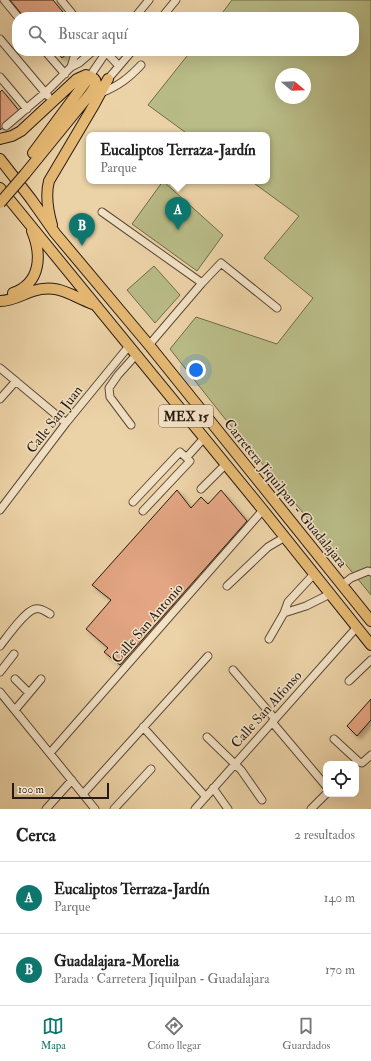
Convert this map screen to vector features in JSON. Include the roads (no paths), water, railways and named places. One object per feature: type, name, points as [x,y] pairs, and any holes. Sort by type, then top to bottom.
[{"type":"highway","points":[[0,139],[21,132],[77,79],[83,76],[90,76],[96,81],[95,86],[81,105],[23,172],[0,194]]},
{"type":"highway","points":[[0,203],[90,76]]},
{"type":"highway","points":[[81,105],[108,79]]},
{"type":"highway","points":[[55,233],[49,211],[47,194],[48,181],[108,79]]},
{"type":"highway","name":"Carretera Jiquilpan - Guadalajara","points":[[0,159],[55,233],[149,345],[371,621]]},
{"type":"highway","name":"Carretera Jiquilpan - Guadalajara","points":[[0,188],[371,644]]},
{"type":"highway","points":[[0,295],[6,295],[19,291],[27,285],[35,273],[38,259],[38,249],[29,224]]},
{"type":"highway","points":[[0,302],[15,299],[33,291],[48,288],[70,293],[95,304]]},
{"type":"street","points":[[4,0],[14,12]]},
{"type":"street","points":[[61,0],[71,12]]},
{"type":"street","points":[[139,12],[149,0]]},
{"type":"street","points":[[166,12],[176,0]]},
{"type":"street","points":[[0,39],[12,53]]},
{"type":"street","points":[[15,56],[46,92],[52,104]]},
{"type":"street","points":[[49,56],[65,74]]},
{"type":"street","points":[[6,126],[65,74],[75,56]]},
{"type":"street","points":[[70,67],[79,63],[87,56]]},
{"type":"street","points":[[90,76],[103,56]]},
{"type":"street","points":[[110,56],[119,66]]},
{"type":"street","points":[[108,79],[128,56]]},
{"type":"street","points":[[101,93],[111,89],[129,77],[141,64]]},
{"type":"street","points":[[0,77],[27,109]]},
{"type":"street","points":[[102,212],[202,283]]},
{"type":"street","points":[[149,345],[221,263],[277,308]]},
{"type":"street","name":"Calle San Juan","points":[[0,510],[66,423],[129,346]]},
{"type":"street","points":[[131,426],[110,397],[109,388],[118,375],[136,355]]},
{"type":"street","points":[[0,368],[66,423]]},
{"type":"street","points":[[0,399],[16,381]]},
{"type":"street","points":[[187,457],[204,438]]},
{"type":"street","points":[[133,502],[180,452],[187,457],[190,462],[143,511]]},
{"type":"street","points":[[201,489],[226,464]]},
{"type":"street","name":"Calle San Antonio","points":[[50,753],[263,510]]},
{"type":"street","points":[[227,586],[268,547],[284,536]]},
{"type":"street","points":[[342,585],[351,578],[368,571],[371,572]]},
{"type":"street","points":[[269,639],[284,613],[288,602],[314,574]]},
{"type":"street","points":[[284,613],[306,606],[330,594]]},
{"type":"street","points":[[0,646],[26,614],[34,609],[40,609],[50,614]]},
{"type":"street","name":"Calle San Alfonso","points":[[195,809],[356,627]]},
{"type":"street","points":[[0,672],[14,654]]},
{"type":"street","points":[[83,794],[208,656]]},
{"type":"street","points":[[349,682],[371,660]]},
{"type":"street","points":[[233,670],[323,782]]},
{"type":"street","points":[[15,679],[29,693]]},
{"type":"street","points":[[15,710],[41,679]]},
{"type":"street","points":[[0,692],[95,809]]},
{"type":"street","points":[[143,727],[206,797]]},
{"type":"street","points":[[207,737],[235,763],[262,800]]},
{"type":"street","points":[[334,739],[362,763],[365,762],[371,755]]},
{"type":"street","points":[[114,809],[151,769]]},
{"type":"street","points":[[46,809],[72,780]]},
{"type":"street","points":[[213,788],[228,809]]},
{"type":"street","points":[[311,809],[323,797]]},
{"type":"place","name":"Eucaliptos Terraza-Jardín","points":[[178,230]]},
{"type":"place","name":"Guadalajara-Morelia","points":[[82,246]]}]
